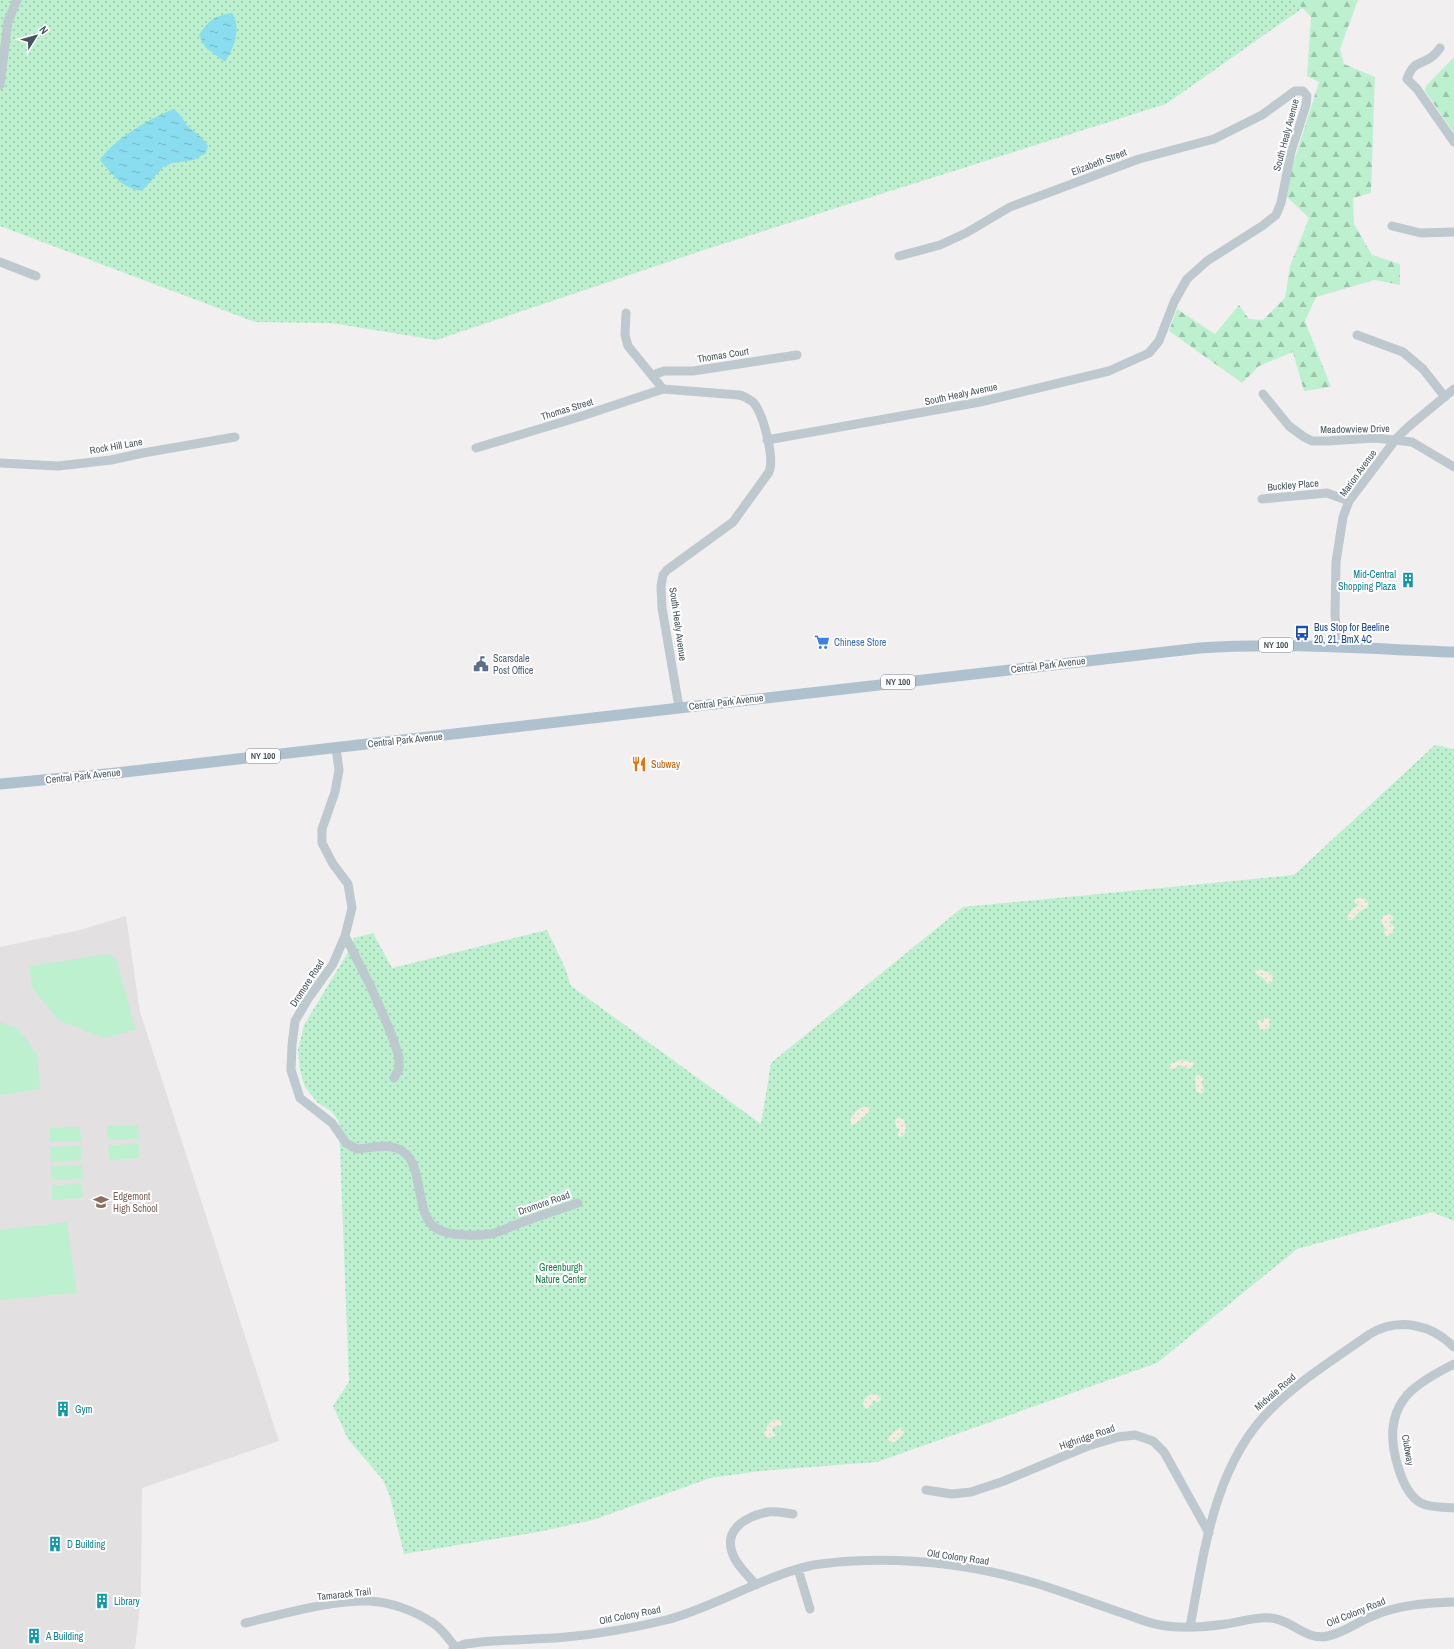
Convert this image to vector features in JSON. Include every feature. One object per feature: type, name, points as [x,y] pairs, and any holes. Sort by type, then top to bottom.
[{"type":"main road","name":"Central Park Avenue","points":[[0,784],[116,773],[336,748],[1194,648],[1249,645],[1454,652]]},
{"type":"street","points":[[0,85],[8,21],[17,0]]},
{"type":"street","points":[[1440,48],[1433,57],[1416,64],[1410,71],[1407,79],[1417,89],[1454,142]]},
{"type":"street","name":"Elizabeth Street","points":[[899,256],[940,246],[966,233],[1010,207],[1139,159],[1214,139],[1262,115],[1299,90],[1305,93]]},
{"type":"street","name":"South Healy Avenue","points":[[679,707],[662,604],[662,580],[671,566],[723,531],[737,517],[769,472],[771,463],[767,440],[974,404],[1109,372],[1149,353],[1159,341],[1176,298],[1187,279],[1207,261],[1262,226],[1276,215],[1281,203],[1291,152],[1306,105],[1307,96],[1305,93]]},
{"type":"street","points":[[1392,226],[1421,233],[1454,232]]},
{"type":"street","points":[[0,262],[36,276]]},
{"type":"street","points":[[626,313],[625,335],[628,346],[663,389]]},
{"type":"street","points":[[1357,335],[1403,352],[1422,369],[1445,396]]},
{"type":"street","name":"Thomas Court","points":[[653,375],[664,371],[693,371],[797,355]]},
{"type":"street","name":"Thomas Street","points":[[476,448],[579,417],[663,389],[744,396],[756,407],[763,423],[767,440]]},
{"type":"street","name":"Marion Avenue","points":[[1337,647],[1335,613],[1336,562],[1343,517],[1349,500],[1396,439],[1454,389]]},
{"type":"street","name":"Meadowview Drive","points":[[1263,394],[1289,426],[1304,437],[1312,440],[1327,441],[1374,438],[1396,439],[1412,442],[1418,444],[1454,467]]},
{"type":"street","name":"Rock Hill Lane","points":[[0,463],[58,466],[111,460],[235,437]]},
{"type":"street","name":"Buckley Place","points":[[1262,499],[1327,493],[1349,500]]},
{"type":"street","name":"Dromore Road","points":[[336,748],[339,770],[335,792],[322,829],[322,843],[332,864],[348,884],[352,908],[345,936],[333,964],[308,999],[295,1021],[292,1045],[292,1070],[300,1098],[332,1123],[346,1143],[352,1148],[357,1150],[391,1146],[406,1153],[413,1166],[426,1218],[435,1228],[442,1231],[456,1235],[491,1234],[578,1203]]},
{"type":"street","points":[[345,936],[370,985],[391,1033],[399,1057],[399,1069],[394,1078]]},
{"type":"street","name":"Midvale Road","points":[[1190,1627],[1209,1533],[1220,1494],[1232,1463],[1263,1417],[1288,1393],[1370,1334],[1389,1326],[1402,1324],[1417,1325],[1430,1331],[1454,1347]]},
{"type":"street","name":"Clubway","points":[[1454,1364],[1416,1388],[1404,1398],[1395,1420],[1393,1437],[1399,1468],[1410,1493],[1426,1505],[1454,1508]]},
{"type":"street","name":"Highridge Road","points":[[926,1490],[952,1494],[971,1492],[1004,1481],[1094,1444],[1118,1437],[1135,1435],[1153,1441],[1164,1452],[1209,1533]]},
{"type":"street","points":[[756,1584],[732,1553],[730,1542],[734,1530],[742,1522],[769,1512],[793,1514]]},
{"type":"street","name":"Old Colony Road","points":[[454,1648],[465,1644],[483,1642],[567,1637],[641,1625],[667,1619],[705,1607],[756,1584],[798,1569],[818,1564],[855,1561],[910,1562],[966,1568],[1012,1577],[1158,1625],[1190,1627],[1227,1624],[1258,1618],[1271,1618],[1283,1621],[1305,1634],[1325,1637],[1372,1616],[1398,1608],[1423,1603],[1454,1602]]},
{"type":"street","points":[[798,1569],[810,1609]]},
{"type":"street","name":"Tamarack Trail","points":[[245,1623],[335,1604],[361,1601],[381,1602],[398,1606],[433,1623],[454,1648]]},
{"type":"shaded area","name":"Edgemont High School","points":[[126,916],[140,1012],[279,1441],[142,1488],[141,1598],[135,1649],[0,1649],[0,947],[80,930]]},
{"type":"green space","points":[[0,0],[1314,0],[1166,104],[710,248],[436,340],[332,323],[255,322],[0,226]]},
{"type":"green space","points":[[1295,0],[1358,0],[1340,49],[1344,64],[1375,77],[1371,193],[1353,198],[1354,224],[1372,255],[1400,264],[1400,285],[1375,280],[1316,297],[1305,321],[1331,387],[1304,391],[1293,352],[1259,366],[1242,383],[1169,331],[1177,309],[1215,334],[1239,305],[1249,319],[1263,320],[1285,298],[1290,266],[1309,218],[1287,197],[1290,174],[1319,82],[1307,76],[1311,17]]},
{"type":"green space","points":[[1454,57],[1454,133],[1425,91],[1426,86]]},
{"type":"green space","name":"Greenburgh Nature Center","points":[[1435,745],[1454,749],[1454,1221],[1432,1212],[1297,1249],[1157,1363],[877,1462],[760,1471],[710,1478],[593,1520],[538,1532],[404,1554],[390,1497],[383,1480],[348,1439],[333,1406],[349,1382],[339,1122],[332,1112],[317,1102],[305,1087],[300,1070],[298,1050],[304,1025],[347,954],[354,938],[373,933],[392,968],[547,930],[565,968],[571,986],[761,1124],[771,1063],[963,907],[1294,875]]},
{"type":"green space","points":[[108,954],[116,959],[136,1030],[104,1038],[58,1020],[32,987],[29,966]]},
{"type":"green space","points":[[0,1022],[19,1029],[37,1055],[40,1089],[0,1095]]},
{"type":"green space","points":[[138,1125],[139,1139],[108,1140],[107,1126]]},
{"type":"green space","points":[[80,1127],[81,1141],[50,1142],[50,1128]]},
{"type":"green space","points":[[139,1144],[139,1158],[109,1160],[108,1145]]},
{"type":"green space","points":[[81,1146],[82,1160],[51,1162],[50,1147]]},
{"type":"green space","points":[[82,1165],[83,1179],[52,1180],[51,1166]]},
{"type":"green space","points":[[82,1184],[83,1198],[52,1200],[52,1185]]},
{"type":"green space","points":[[67,1222],[77,1293],[0,1300],[0,1230]]},
{"type":"sand","points":[[1362,897],[1368,902],[1368,907],[1359,912],[1352,920],[1348,920],[1348,915],[1359,905],[1354,902],[1355,899]]},
{"type":"sand","points":[[1389,914],[1393,917],[1393,919],[1389,922],[1394,926],[1394,928],[1391,934],[1386,936],[1384,934],[1385,928],[1381,921],[1383,916]]},
{"type":"sand","points":[[1258,969],[1271,973],[1273,977],[1272,982],[1268,984],[1263,978],[1257,975],[1255,972]]},
{"type":"sand","points":[[1266,1017],[1270,1020],[1269,1028],[1262,1030],[1260,1029],[1257,1021],[1259,1020],[1264,1022],[1264,1018]]},
{"type":"sand","points":[[1180,1060],[1193,1062],[1194,1065],[1189,1069],[1180,1065],[1174,1069],[1169,1068],[1170,1064]]},
{"type":"sand","points":[[1197,1075],[1203,1078],[1202,1084],[1204,1090],[1201,1094],[1196,1091],[1195,1078]]},
{"type":"sand","points":[[866,1106],[871,1110],[852,1125],[850,1122],[854,1114],[860,1108]]},
{"type":"sand","points":[[900,1117],[904,1120],[906,1129],[904,1135],[900,1137],[897,1135],[900,1129],[896,1127],[895,1121]]},
{"type":"sand","points":[[874,1394],[879,1396],[881,1399],[878,1402],[873,1400],[871,1406],[866,1409],[863,1405],[865,1399]]},
{"type":"sand","points":[[772,1421],[781,1421],[782,1425],[773,1427],[772,1431],[776,1435],[767,1438],[764,1433],[769,1424]]},
{"type":"sand","points":[[900,1428],[903,1429],[904,1433],[895,1442],[890,1443],[888,1439],[891,1434]]},
{"type":"water","points":[[232,13],[235,19],[237,31],[236,38],[225,62],[205,47],[199,35],[209,22],[216,17]]},
{"type":"water","points":[[173,109],[179,114],[189,128],[199,135],[208,146],[206,153],[194,160],[172,163],[162,168],[142,191],[123,184],[113,176],[100,160],[114,144],[133,130]]},
{"type":"place","name":"Mid-Central Shopping Plaza","points":[[1408,580]]},
{"type":"place","name":"Bus Stop for Beeline 20, 21, BmX 4C","points":[[1302,633]]},
{"type":"place","name":"Chinese Store","points":[[822,642]]},
{"type":"place","name":"Scarsdale Post Office","points":[[481,664]]},
{"type":"place","name":"Subway","points":[[639,764]]},
{"type":"place","name":"Edgemont High School","points":[[101,1202]]},
{"type":"place","name":"Gym","points":[[63,1409]]},
{"type":"place","name":"D Building","points":[[55,1544]]},
{"type":"place","name":"Library","points":[[102,1601]]},
{"type":"place","name":"A Building","points":[[34,1636]]}]
